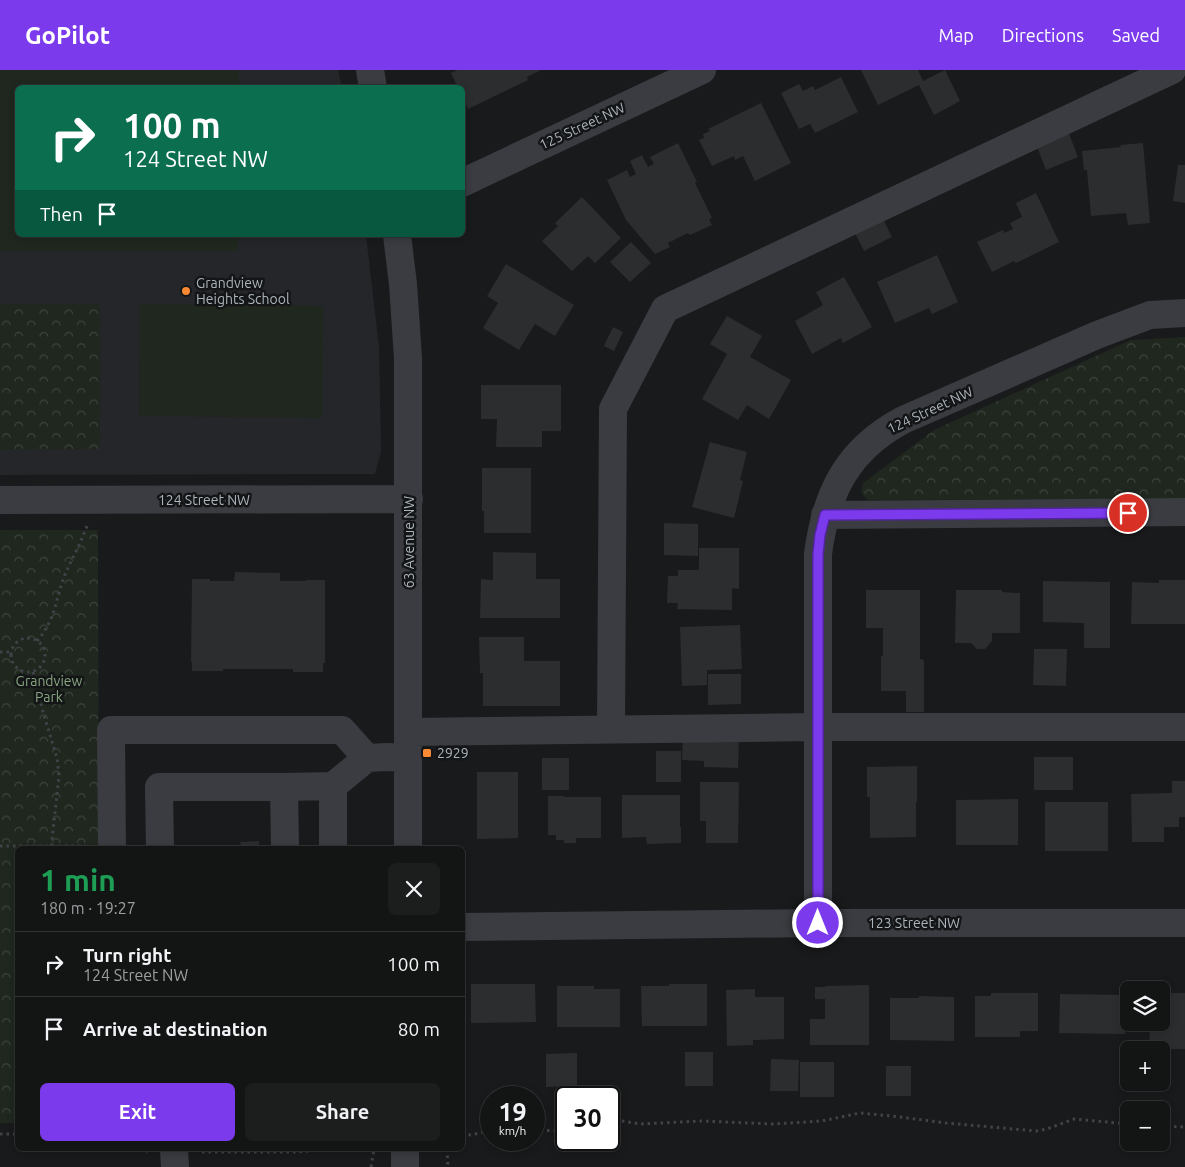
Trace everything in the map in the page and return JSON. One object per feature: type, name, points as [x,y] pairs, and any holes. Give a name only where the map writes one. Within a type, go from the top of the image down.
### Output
[{"type":"street","points":[[370,70],[372,85]]},
{"type":"street","name":"125 Street NW","points":[[465,181],[654,80],[702,70]]},
{"type":"street","points":[[611,729],[613,409],[665,310],[1172,70]]},
{"type":"street","name":"63 Avenue NW","points":[[397,237],[403,284],[408,358],[408,846]]},
{"type":"street","name":"124 Street NW","points":[[818,923],[818,554],[825,515],[843,474],[854,458],[870,442],[886,429],[903,420],[1097,335],[1150,315],[1185,313]]},
{"type":"street","name":"124 Street NW","points":[[0,500],[409,499]]},
{"type":"street","points":[[825,515],[1185,512]]},
{"type":"street","points":[[160,846],[160,787],[333,786],[367,758],[387,757],[408,745],[611,729],[1185,727]]},
{"type":"street","points":[[103,846],[112,730],[342,730],[367,758]]},
{"type":"street","points":[[333,786],[333,846]]},
{"type":"street","points":[[284,787],[285,846]]},
{"type":"street","name":"123 Street NW","points":[[465,927],[818,923],[1185,923]]},
{"type":"street","points":[[405,1151],[405,1167]]},
{"type":"path","points":[[37,641],[53,616],[65,573],[88,525],[86,500]]},
{"type":"path","points":[[31,639],[37,641],[43,647],[45,658],[41,666],[34,672],[25,672],[17,668],[12,661],[12,652],[13,647],[20,641],[31,639]]},
{"type":"path","points":[[0,652],[12,652]]},
{"type":"path","points":[[34,672],[43,712],[57,758],[58,776],[50,846]]},
{"type":"path","points":[[0,846],[15,846]]},
{"type":"path","points":[[620,1121],[641,1124],[701,1121],[773,1124],[822,1121],[860,1113],[1036,1131],[1048,1129],[1074,1119],[1120,1123]]},
{"type":"path","points":[[1170,1126],[1185,1127]]},
{"type":"path","points":[[465,1134],[480,1133]]},
{"type":"path","points":[[0,1134],[15,1134]]},
{"type":"path","points":[[126,1151],[175,1156],[307,1151]]},
{"type":"path","points":[[371,1167],[374,1151]]},
{"type":"path","points":[[447,1151],[448,1167]]},
{"type":"shaded area","name":"Grandview Heights School","points":[[0,70],[338,70],[342,85],[15,85],[15,237],[366,237],[379,347],[381,451],[375,474],[0,475]]},
{"type":"green space","points":[[0,70],[239,70],[239,85],[15,85],[15,237],[238,237],[238,251],[0,251]]},
{"type":"green space","points":[[0,304],[100,304],[100,449],[0,450]]},
{"type":"green space","points":[[140,304],[323,306],[322,418],[139,416]]},
{"type":"green space","points":[[1185,337],[1185,499],[868,500],[861,493],[863,483],[934,430],[1131,340]]},
{"type":"green space","name":"Grandview Park","points":[[0,530],[98,530],[99,846],[15,846],[15,1123],[0,1123]]},
{"type":"building","points":[[457,70],[541,70],[527,77],[528,80],[468,109],[465,102],[465,85],[457,85],[451,73]]},
{"type":"building","points":[[861,70],[918,70],[923,81],[945,70],[960,101],[934,115],[919,85],[878,105]]},
{"type":"building","points":[[841,77],[858,112],[815,133],[810,124],[799,129],[781,93],[799,84],[803,91],[813,86],[815,90]]},
{"type":"building","points":[[761,103],[791,163],[755,181],[743,156],[735,160],[734,156],[712,166],[699,140],[704,138],[703,134],[710,131],[708,129]]},
{"type":"building","points":[[1066,126],[1078,157],[1046,170],[1034,139]]},
{"type":"building","points":[[678,143],[712,218],[709,219],[712,225],[690,235],[688,233],[668,243],[670,247],[655,254],[626,220],[607,180],[627,170],[630,177],[636,174],[630,161],[642,155],[648,167],[654,164],[650,157]]},
{"type":"building","points":[[1143,143],[1150,223],[1128,225],[1126,213],[1091,216],[1087,170],[1084,170],[1082,151]]},
{"type":"building","points":[[1178,165],[1185,165],[1185,203],[1173,201]]},
{"type":"building","points":[[1036,193],[1059,242],[1016,263],[1014,261],[992,272],[977,242],[1003,230],[1004,233],[1013,229],[1010,223],[1022,217],[1016,203]]},
{"type":"building","points":[[582,197],[621,238],[595,263],[588,256],[572,271],[542,241],[558,226],[555,223]]},
{"type":"building","points":[[879,211],[892,237],[864,251],[851,225]]},
{"type":"building","points":[[631,242],[651,263],[630,282],[610,262]]},
{"type":"building","points":[[937,255],[958,302],[932,314],[929,308],[895,323],[877,282]]},
{"type":"building","points":[[506,264],[574,305],[555,336],[535,324],[519,350],[483,328],[498,303],[487,296]]},
{"type":"building","points":[[844,277],[872,327],[843,343],[841,338],[812,354],[795,321],[823,305],[816,292]]},
{"type":"building","points":[[727,316],[762,336],[750,357],[791,380],[769,419],[747,405],[738,420],[702,399],[727,354],[710,344]]},
{"type":"building","points":[[613,327],[623,332],[614,351],[604,346]]},
{"type":"building","points":[[481,385],[561,385],[561,431],[542,431],[542,447],[496,447],[497,419],[481,419]]},
{"type":"building","points":[[710,442],[747,452],[740,480],[743,481],[734,518],[692,507]]},
{"type":"building","points":[[482,468],[531,468],[531,533],[484,533]]},
{"type":"building","points":[[664,523],[698,524],[698,556],[664,555]]},
{"type":"building","points":[[699,548],[739,548],[739,589],[732,588],[732,610],[677,609],[678,603],[667,603],[668,576],[678,576],[678,570],[699,570]]},
{"type":"building","points":[[493,552],[536,553],[536,579],[560,579],[560,618],[480,618],[481,579],[493,580]]},
{"type":"building","points":[[235,572],[280,573],[280,581],[325,580],[325,663],[323,663],[323,672],[293,672],[293,669],[192,671],[192,579],[234,581]]},
{"type":"building","points":[[1159,580],[1185,580],[1185,624],[1131,624],[1132,582],[1159,583]]},
{"type":"building","points":[[1043,581],[1110,582],[1110,648],[1084,648],[1084,623],[1043,622]]},
{"type":"building","points":[[866,590],[920,590],[920,659],[924,660],[924,712],[906,712],[906,691],[881,691],[883,628],[866,628]]},
{"type":"building","points":[[956,590],[1002,590],[1002,592],[1020,593],[1020,633],[992,633],[992,641],[985,649],[977,649],[971,643],[955,643]]},
{"type":"building","points":[[740,625],[742,669],[707,670],[707,685],[682,686],[680,627]]},
{"type":"building","points":[[479,637],[524,637],[524,661],[560,661],[560,706],[483,706],[483,673],[480,673]]},
{"type":"building","points":[[1034,649],[1067,649],[1066,686],[1033,685]]},
{"type":"building","points":[[708,674],[741,674],[741,704],[708,705]]},
{"type":"building","points":[[683,735],[739,736],[738,768],[704,767],[704,761],[682,760]]},
{"type":"building","points":[[656,751],[681,751],[681,782],[656,782]]},
{"type":"building","points":[[1034,757],[1073,757],[1073,790],[1034,790]]},
{"type":"building","points":[[542,758],[569,758],[569,790],[542,790]]},
{"type":"building","points":[[917,766],[916,837],[870,838],[870,797],[867,797],[867,767]]},
{"type":"building","points":[[477,772],[518,772],[518,838],[477,839]]},
{"type":"building","points":[[1172,781],[1185,781],[1185,817],[1179,817],[1179,827],[1164,827],[1164,842],[1132,842],[1131,794],[1172,793]]},
{"type":"building","points":[[700,782],[739,782],[738,843],[706,843],[706,821],[700,821]]},
{"type":"building","points":[[622,795],[680,795],[681,843],[647,844],[646,837],[622,838]]},
{"type":"building","points":[[548,796],[601,797],[601,838],[576,838],[576,843],[564,843],[564,840],[556,840],[556,835],[548,835]]},
{"type":"building","points":[[1018,799],[1018,845],[956,845],[956,800]]},
{"type":"building","points":[[1045,802],[1108,802],[1108,851],[1045,851]]},
{"type":"building","points":[[259,841],[259,846],[174,846],[241,845],[240,842]]},
{"type":"building","points":[[471,984],[535,984],[536,1022],[471,1023]]},
{"type":"building","points":[[669,984],[707,984],[707,1026],[642,1026],[641,986],[669,986]]},
{"type":"building","points":[[869,985],[869,1045],[810,1045],[810,1019],[825,1019],[825,999],[815,999],[815,987]]},
{"type":"building","points":[[557,986],[594,986],[594,989],[620,989],[620,1027],[557,1027]]},
{"type":"building","points":[[755,989],[755,997],[784,997],[784,1039],[753,1040],[753,1045],[727,1046],[726,990]]},
{"type":"building","points":[[991,993],[1038,993],[1038,1031],[1020,1031],[1020,1037],[975,1037],[975,996],[991,996]]},
{"type":"building","points":[[1170,993],[1185,993],[1185,1049],[1170,1049],[1170,1041],[1149,1041],[1150,1031],[1170,1031]]},
{"type":"building","points":[[1060,994],[1120,995],[1120,1031],[1125,1031],[1125,1034],[1059,1033]]},
{"type":"building","points":[[919,996],[954,997],[954,1041],[890,1040],[890,998],[919,998]]},
{"type":"building","points":[[685,1052],[713,1052],[713,1086],[685,1086]]},
{"type":"building","points":[[577,1053],[577,1086],[546,1087],[546,1054]]},
{"type":"building","points":[[771,1059],[799,1060],[798,1091],[770,1091]]},
{"type":"building","points":[[800,1062],[834,1062],[834,1097],[800,1097]]},
{"type":"building","points":[[886,1066],[911,1066],[911,1096],[886,1096]]},
{"type":"place","name":"Grandview Heights School","points":[[186,291]]},
{"type":"place","name":"2929","points":[[427,753]]},
{"type":"route","points":[[818,923],[818,554],[825,515],[1128,513]]}]
